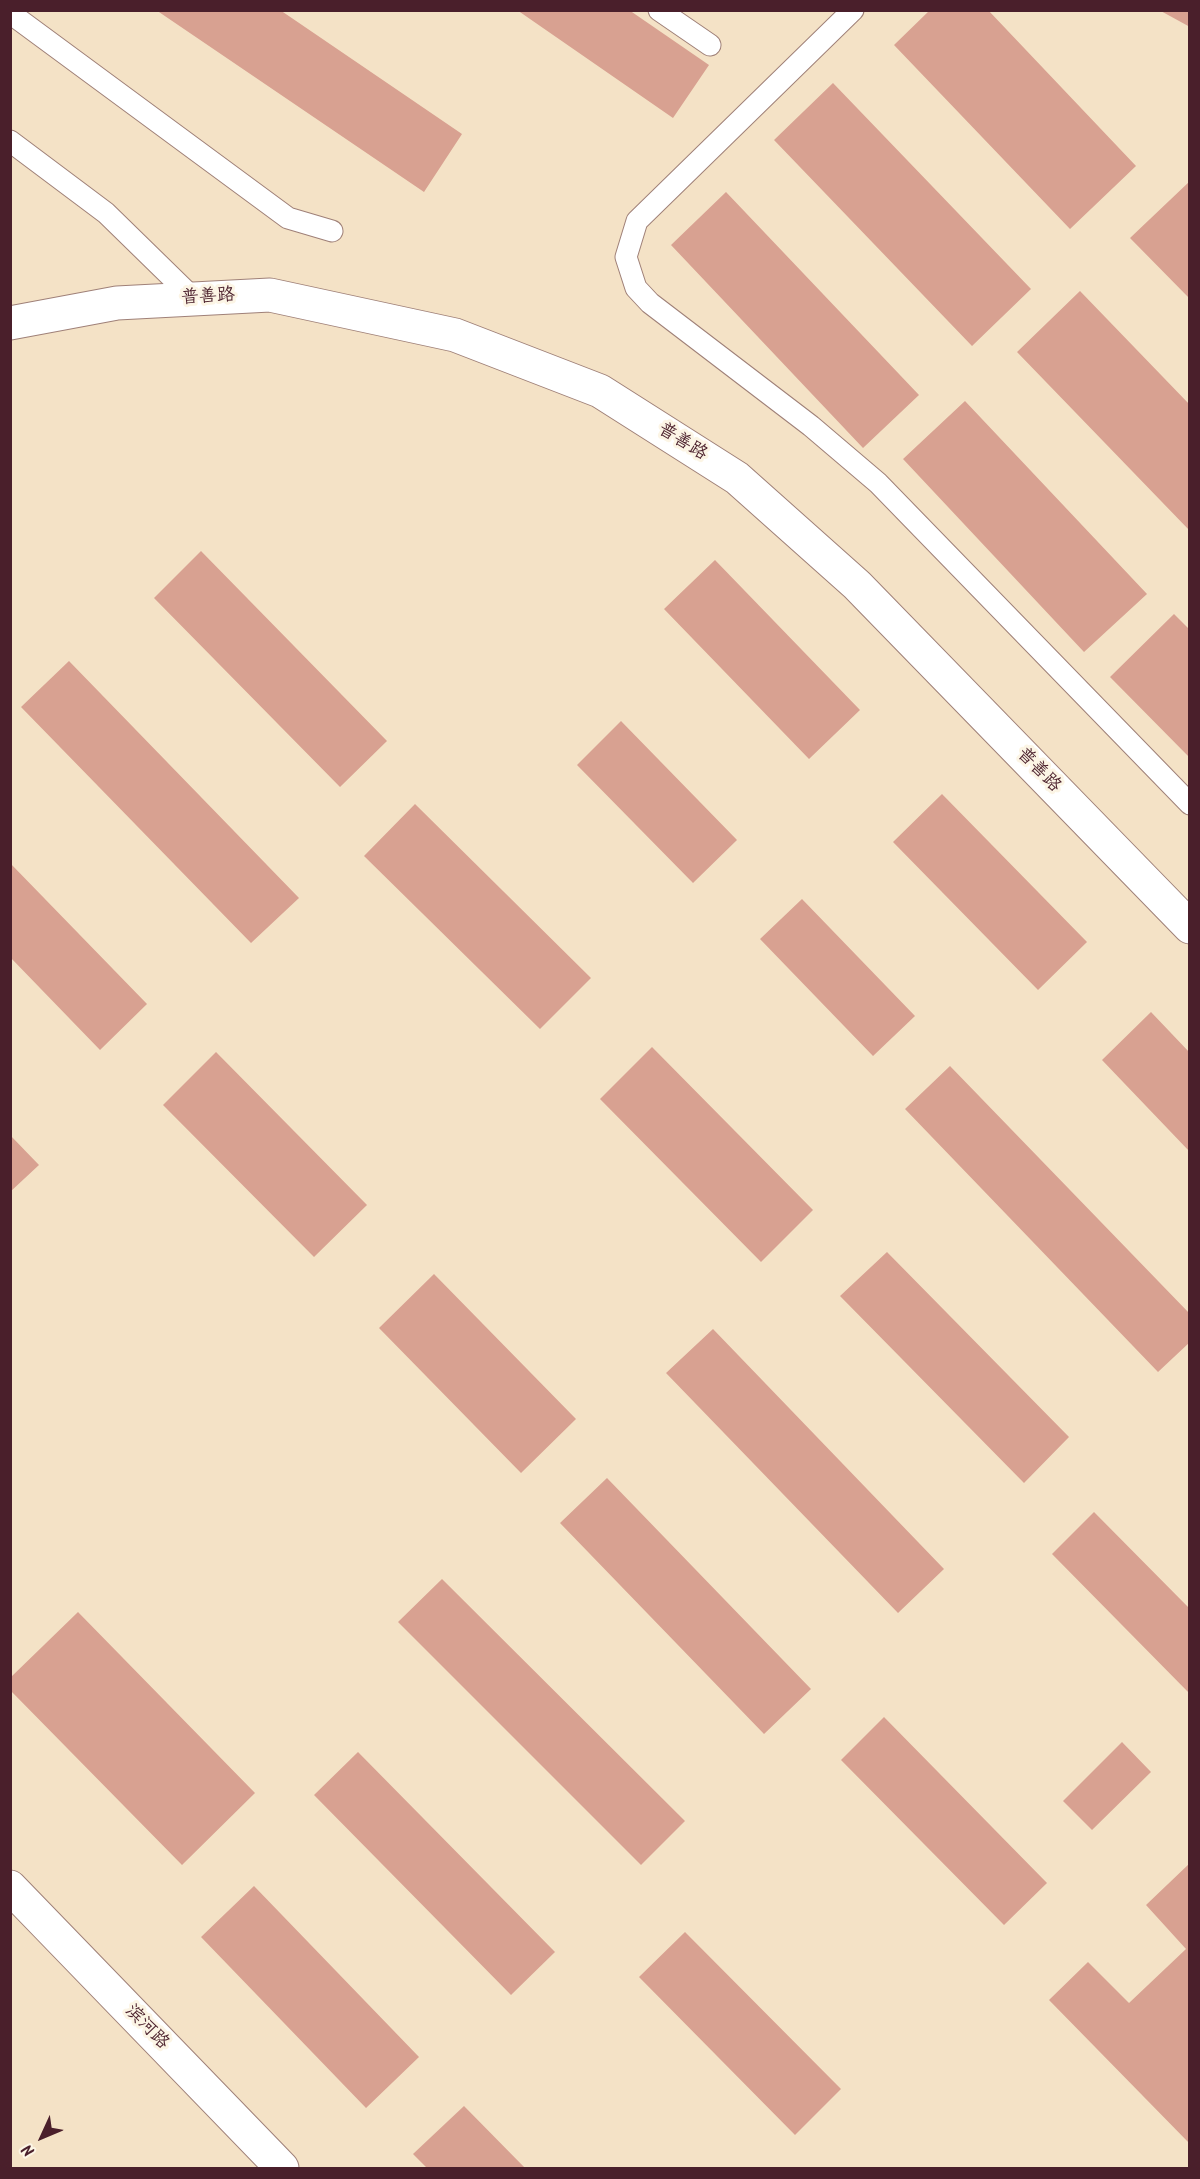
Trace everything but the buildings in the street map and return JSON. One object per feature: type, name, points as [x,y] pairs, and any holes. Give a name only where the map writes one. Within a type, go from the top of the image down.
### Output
[{"type":"street","name":"普善路","points":[[10,323],[117,303],[270,295],[455,335],[600,391],[737,477],[857,585],[1190,927]]},
{"type":"street","name":"滨河路","points":[[10,1887],[282,2169]]},
{"type":"lane","points":[[659,10],[710,45]]},
{"type":"lane","points":[[853,10],[637,221],[626,257],[636,288],[650,303],[811,426],[878,483],[1190,804]]},
{"type":"lane","points":[[10,13],[288,218],[332,231]]},
{"type":"lane","points":[[10,141],[106,213],[194,299]]}]
